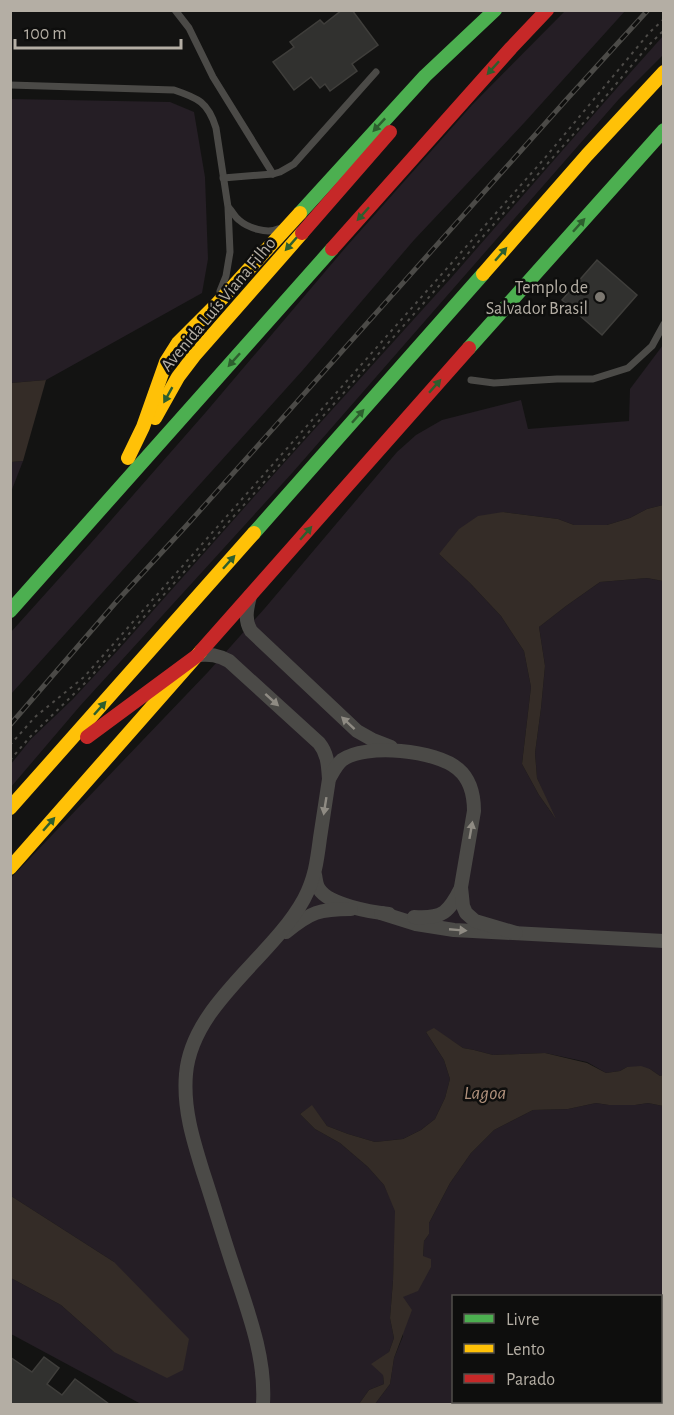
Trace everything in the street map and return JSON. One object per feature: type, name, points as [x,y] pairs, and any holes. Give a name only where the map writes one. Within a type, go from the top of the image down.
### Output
[{"type":"main road","name":"Avenida Luís Viana Filho","points":[[128,458],[143,427],[171,352],[424,76],[495,10]]},
{"type":"main road","name":"Avenida Luís Viana Filho","points":[[128,458],[146,435],[178,377],[194,356],[495,10]]},
{"type":"main road","points":[[511,48],[540,10]]},
{"type":"main road","points":[[10,611],[547,10]]},
{"type":"main road","points":[[10,808],[663,72]]},
{"type":"main road","points":[[10,868],[663,130]]},
{"type":"main road","points":[[35,583],[128,458]]},
{"type":"main road","points":[[47,767],[198,655]]},
{"type":"street","points":[[250,596],[246,621],[251,631],[357,731],[398,750],[445,760],[459,770],[470,786],[474,800],[461,887],[463,906],[475,921],[516,933]]},
{"type":"street","points":[[198,655],[218,655],[229,661],[319,743],[327,759],[329,779],[315,875],[298,910],[273,943],[223,996],[201,1027],[186,1071],[185,1092],[188,1116],[254,1333],[264,1382],[263,1404]]},
{"type":"street","points":[[329,779],[336,766],[356,753],[398,750]]},
{"type":"street","points":[[315,875],[319,889],[327,897],[361,909],[424,917],[443,914],[461,887]]},
{"type":"street","points":[[273,943],[315,913],[336,909],[361,909]]},
{"type":"street","points":[[381,913],[416,924],[454,930],[663,941]]},
{"type":"lane","points":[[175,10],[189,28],[213,77],[273,174]]},
{"type":"lane","points":[[223,178],[273,174],[294,164],[376,72]]},
{"type":"lane","points":[[10,85],[174,90],[205,104],[213,116],[219,142],[228,207],[230,252],[226,276],[216,305]]},
{"type":"lane","points":[[228,207],[239,220],[254,228],[273,231],[288,224]]},
{"type":"lane","points":[[471,380],[494,383],[593,379],[628,368],[652,346],[663,324]]},
{"type":"path","points":[[10,745],[35,717],[84,677],[544,159],[663,19]]},
{"type":"path","points":[[10,760],[86,682],[487,233],[663,30]]},
{"type":"shaded area","points":[[565,11],[625,11],[414,240],[302,371],[11,694],[11,632],[206,412],[346,247],[472,105]]},
{"type":"shaded area","points":[[663,36],[663,55],[619,99],[293,472],[80,706],[11,787],[11,764],[31,739],[73,699],[120,648],[451,278]]},
{"type":"shaded area","points":[[11,99],[170,102],[194,112],[205,177],[208,259],[202,293],[46,380],[11,383]]},
{"type":"shaded area","points":[[663,345],[663,505],[607,525],[574,525],[558,519],[503,512],[439,554],[501,616],[524,651],[531,687],[522,764],[553,815],[537,778],[535,753],[545,666],[539,627],[600,582],[647,578],[663,581],[663,1075],[660,1076],[650,1069],[627,1067],[620,1071],[606,1073],[587,1062],[545,1053],[493,1055],[463,1048],[434,1029],[426,1032],[444,1060],[450,1079],[445,1098],[435,1119],[421,1130],[403,1139],[375,1142],[327,1126],[312,1106],[300,1114],[315,1129],[340,1143],[368,1167],[384,1185],[396,1211],[390,1318],[394,1338],[383,1375],[384,1384],[369,1390],[359,1404],[141,1404],[11,1334],[11,1278],[61,1305],[114,1352],[114,1262],[11,1196],[10,879],[208,672],[397,452],[416,435],[442,420],[521,400],[528,429],[629,421],[630,389]]},
{"type":"shaded area","points":[[23,461],[11,492],[11,462]]},
{"type":"shaded area","points":[[596,1103],[635,1105],[648,1103],[663,1106],[663,1404],[375,1404],[390,1384],[394,1358],[403,1336],[403,1297],[423,1256],[424,1241],[429,1234],[429,1223],[450,1183],[471,1153],[494,1130],[533,1110],[568,1109]]},
{"type":"water","points":[[46,380],[23,461],[11,462],[11,383]]},
{"type":"water","points":[[663,505],[663,581],[647,578],[600,582],[539,627],[545,666],[535,753],[537,778],[556,819],[539,795],[522,764],[531,687],[524,651],[501,616],[439,554],[459,529],[478,516],[503,512],[558,519],[574,525],[607,525]]},
{"type":"water","name":"Lagoa","points":[[434,1028],[463,1048],[493,1055],[545,1053],[587,1063],[606,1073],[620,1071],[627,1067],[641,1066],[650,1069],[660,1076],[663,1075],[663,1106],[648,1103],[609,1105],[596,1103],[568,1109],[533,1110],[494,1130],[471,1153],[450,1183],[429,1223],[429,1234],[424,1241],[423,1256],[431,1259],[431,1267],[418,1291],[403,1297],[412,1310],[394,1358],[390,1384],[375,1404],[359,1404],[369,1390],[384,1384],[383,1375],[371,1364],[389,1352],[394,1338],[390,1318],[395,1211],[384,1185],[368,1167],[340,1143],[315,1129],[300,1114],[312,1105],[327,1126],[375,1142],[403,1139],[421,1130],[435,1119],[445,1098],[450,1079],[444,1060],[426,1032]]},
{"type":"water","points":[[11,1196],[114,1262],[189,1339],[183,1370],[167,1378],[114,1352],[61,1305],[11,1278]]},
{"type":"building","points":[[342,10],[352,10],[378,45],[352,64],[357,71],[330,91],[325,84],[320,88],[311,77],[294,90],[273,62],[294,47],[290,42],[320,20],[324,24]]},
{"type":"building","name":"Templo de Salvador Brasil","points":[[597,260],[637,295],[602,335],[562,300]]},
{"type":"building","points":[[10,1357],[32,1372],[44,1357],[59,1368],[47,1384],[62,1395],[75,1379],[109,1404],[10,1404]]},
{"type":"railway","points":[[10,725],[117,601],[648,10]]},
{"type":"traffic: fast","points":[[300,213],[425,76],[495,10]]},
{"type":"traffic: fast","points":[[469,348],[664,130]]},
{"type":"traffic: fast","points":[[10,611],[332,249]]},
{"type":"traffic: fast","points":[[254,533],[483,274]]},
{"type":"traffic: slow","points":[[483,274],[587,155],[664,72]]},
{"type":"traffic: slow","points":[[128,458],[143,427],[166,362],[178,343],[300,213]]},
{"type":"traffic: slow","points":[[155,418],[178,377],[194,356],[302,233]]},
{"type":"traffic: slow","points":[[10,808],[254,533]]},
{"type":"traffic: slow","points":[[10,868],[201,651]]},
{"type":"traffic: jam","points":[[332,249],[547,10]]},
{"type":"traffic: jam","points":[[302,233],[390,132]]},
{"type":"traffic: jam","points":[[201,651],[469,348]]},
{"type":"traffic: jam","points":[[87,737],[198,655]]},
{"type":"place","name":"Templo de Salvador Brasil","points":[[600,297]]}]
